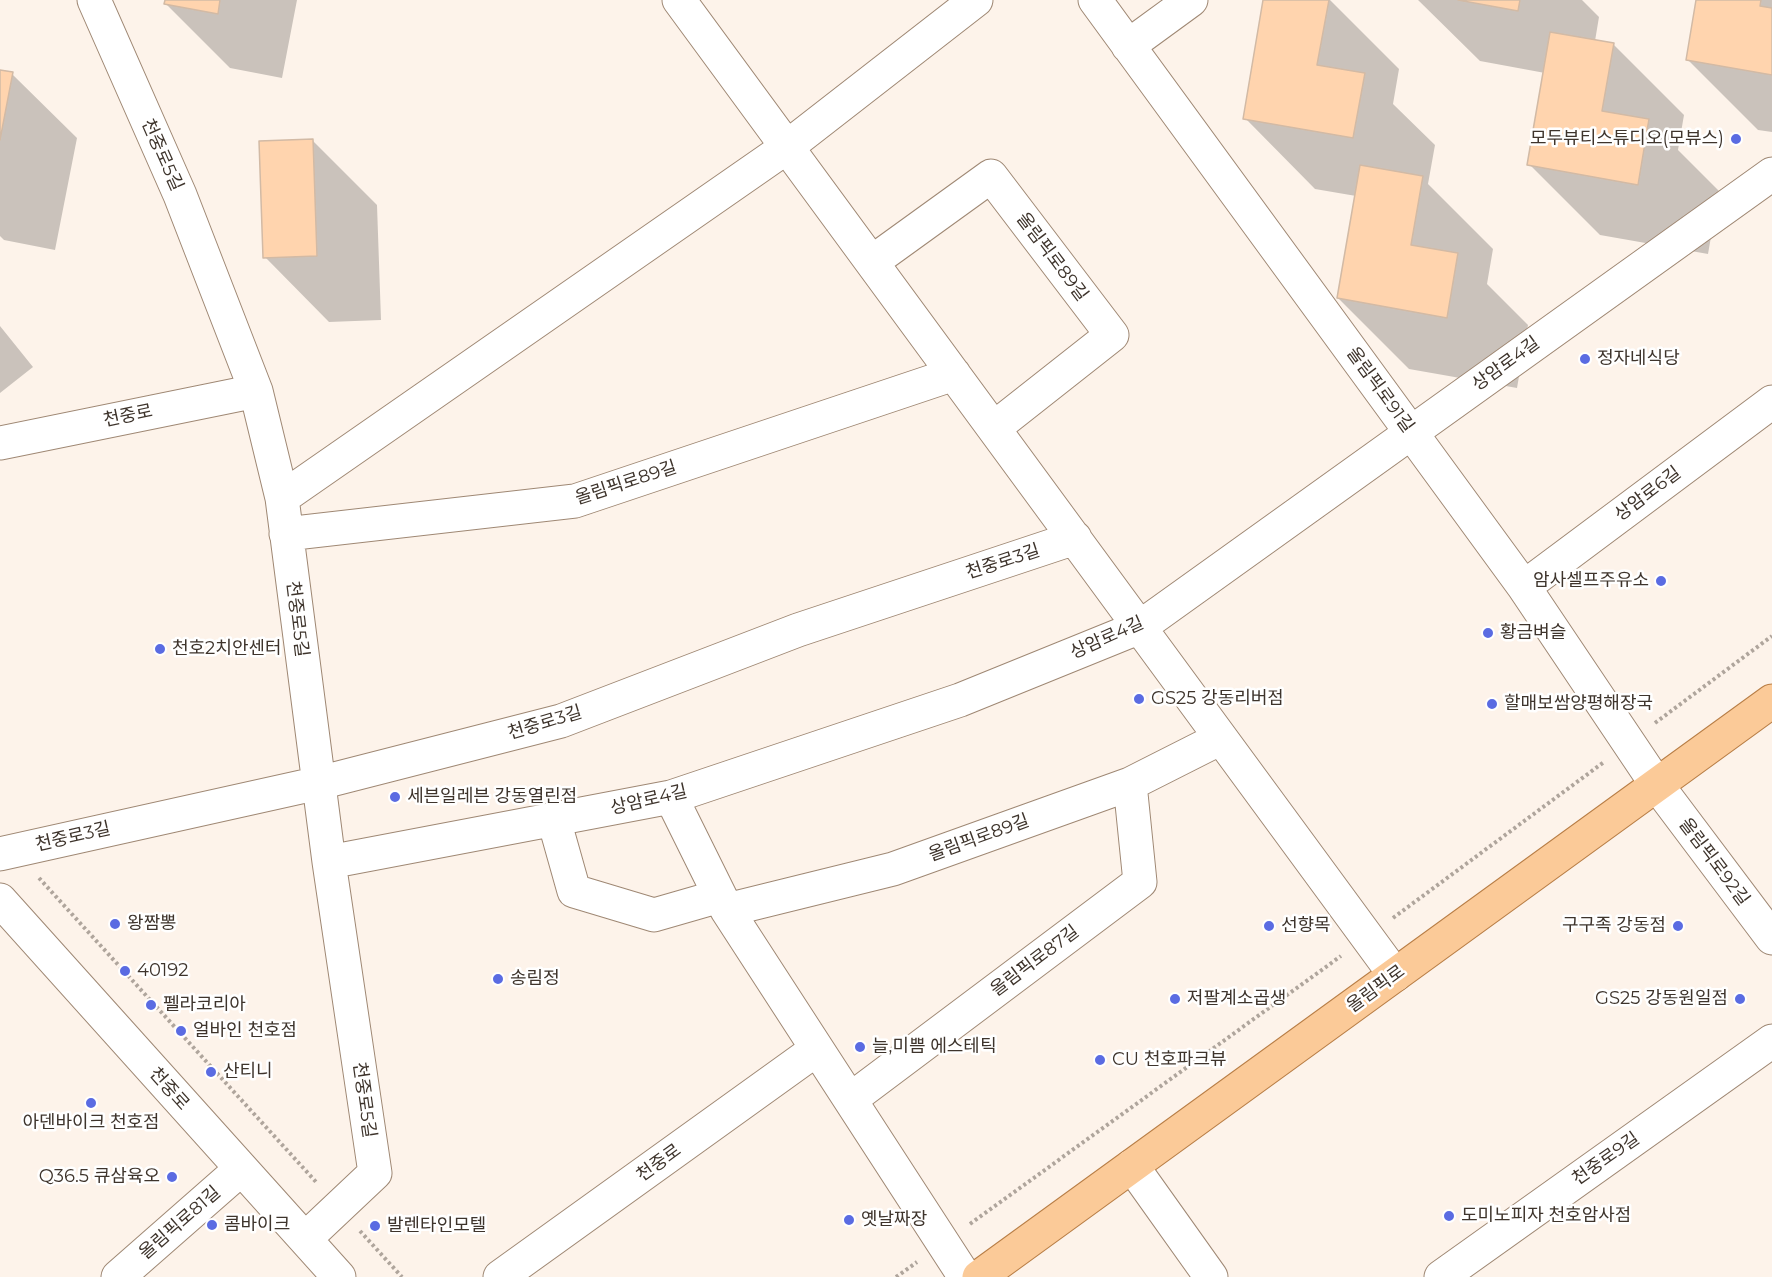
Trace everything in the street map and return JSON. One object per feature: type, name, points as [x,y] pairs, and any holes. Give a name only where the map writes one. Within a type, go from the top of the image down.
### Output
[{"type":"main road","name":"올림픽로","points":[[979,1277],[1772,701]]},
{"type":"street","name":"천중로5길","points":[[94,0],[180,195],[256,391],[282,498],[329,862],[375,1173],[306,1239]]},
{"type":"street","points":[[679,0],[1395,975]]},
{"type":"street","points":[[282,498],[787,147],[976,0]]},
{"type":"street","name":"올림픽로91길","points":[[1095,0],[1524,587],[1657,785]]},
{"type":"street","points":[[1128,46],[1191,0]]},
{"type":"street","name":"상암로4길","points":[[329,862],[671,797],[960,700],[1140,627],[1772,174]]},
{"type":"street","name":"올림픽로89길","points":[[872,262],[991,176],[1112,335],[994,428]]},
{"type":"street","name":"올림픽로89길","points":[[286,534],[575,501],[954,374]]},
{"type":"street","name":"천중로","points":[[0,443],[256,391]]},
{"type":"street","name":"상암로6길","points":[[1524,587],[1772,402]]},
{"type":"street","name":"천중로3길","points":[[7,852],[319,783],[561,721],[798,630],[1075,538]]},
{"type":"street","name":"올림픽로89길","points":[[724,903],[893,869],[1130,784],[1221,738]]},
{"type":"street","name":"올림픽로87길","points":[[851,1100],[1140,882],[1130,784]]},
{"type":"street","name":"올림픽로92길","points":[[1657,785],[1772,938]]},
{"type":"street","points":[[671,797],[724,903],[965,1277]]},
{"type":"street","points":[[554,820],[574,891],[654,915],[724,903]]},
{"type":"street","name":"천중로","points":[[0,900],[339,1277]]},
{"type":"street","name":"천중로9길","points":[[1441,1277],[1772,1041]]},
{"type":"street","name":"천중로","points":[[500,1277],[817,1049]]},
{"type":"street","points":[[1132,1166],[1211,1277]]},
{"type":"street","name":"올림픽로81길","points":[[118,1277],[241,1169]]},
{"type":"path","points":[[896,1277],[1368,937],[1772,636]]},
{"type":"path","points":[[7,852],[402,1277]]},
{"type":"building","points":[[165,0],[220,0],[218,14],[164,4]]},
{"type":"building","points":[[1263,0],[1329,0],[1317,65],[1365,73],[1353,138],[1243,119]]},
{"type":"building","points":[[1458,0],[1520,0],[1518,11]]},
{"type":"building","points":[[1696,0],[1761,0],[1760,6],[1772,8],[1772,75],[1686,60]]},
{"type":"building","points":[[1550,32],[1614,43],[1602,111],[1649,119],[1638,185],[1527,165]]},
{"type":"building","points":[[0,70],[13,72],[0,140]]},
{"type":"building","points":[[313,139],[317,256],[263,258],[259,141]]},
{"type":"building","points":[[1360,165],[1423,176],[1411,245],[1458,253],[1447,318],[1337,298]]},
{"type":"place","name":"모두뷰티스튜디오(모뷰스)","points":[[1736,139]]},
{"type":"place","name":"정자네식당","points":[[1585,359]]},
{"type":"place","name":"암사셀프주유소","points":[[1661,581]]},
{"type":"place","name":"황금벼슬","points":[[1488,633]]},
{"type":"place","name":"천호2치안센터","points":[[160,649]]},
{"type":"place","name":"GS25 강동리버점","points":[[1139,699]]},
{"type":"place","name":"할매보쌈양평해장국","points":[[1492,704]]},
{"type":"place","name":"세븐일레븐 강동열린점","points":[[395,797]]},
{"type":"place","name":"왕짬뽕","points":[[115,924]]},
{"type":"place","name":"선향목","points":[[1269,926]]},
{"type":"place","name":"구구족 강동점","points":[[1678,926]]},
{"type":"place","name":"40192","points":[[125,971]]},
{"type":"place","name":"송림정","points":[[498,979]]},
{"type":"place","name":"저팔계소곱생","points":[[1175,999]]},
{"type":"place","name":"GS25 강동원일점","points":[[1740,999]]},
{"type":"place","name":"펠라코리아","points":[[151,1005]]},
{"type":"place","name":"얼바인 천호점","points":[[181,1031]]},
{"type":"place","name":"늘,미쁨 에스테틱","points":[[860,1047]]},
{"type":"place","name":"CU 천호파크뷰","points":[[1100,1060]]},
{"type":"place","name":"산티니","points":[[211,1072]]},
{"type":"place","name":"아덴바이크 천호점","points":[[91,1103]]},
{"type":"place","name":"Q36.5 큐삼육오","points":[[172,1177]]},
{"type":"place","name":"도미노피자 천호암사점","points":[[1449,1216]]},
{"type":"place","name":"옛날짜장","points":[[849,1220]]},
{"type":"place","name":"콤바이크","points":[[212,1225]]},
{"type":"place","name":"발렌타인모텔","points":[[375,1226]]}]
